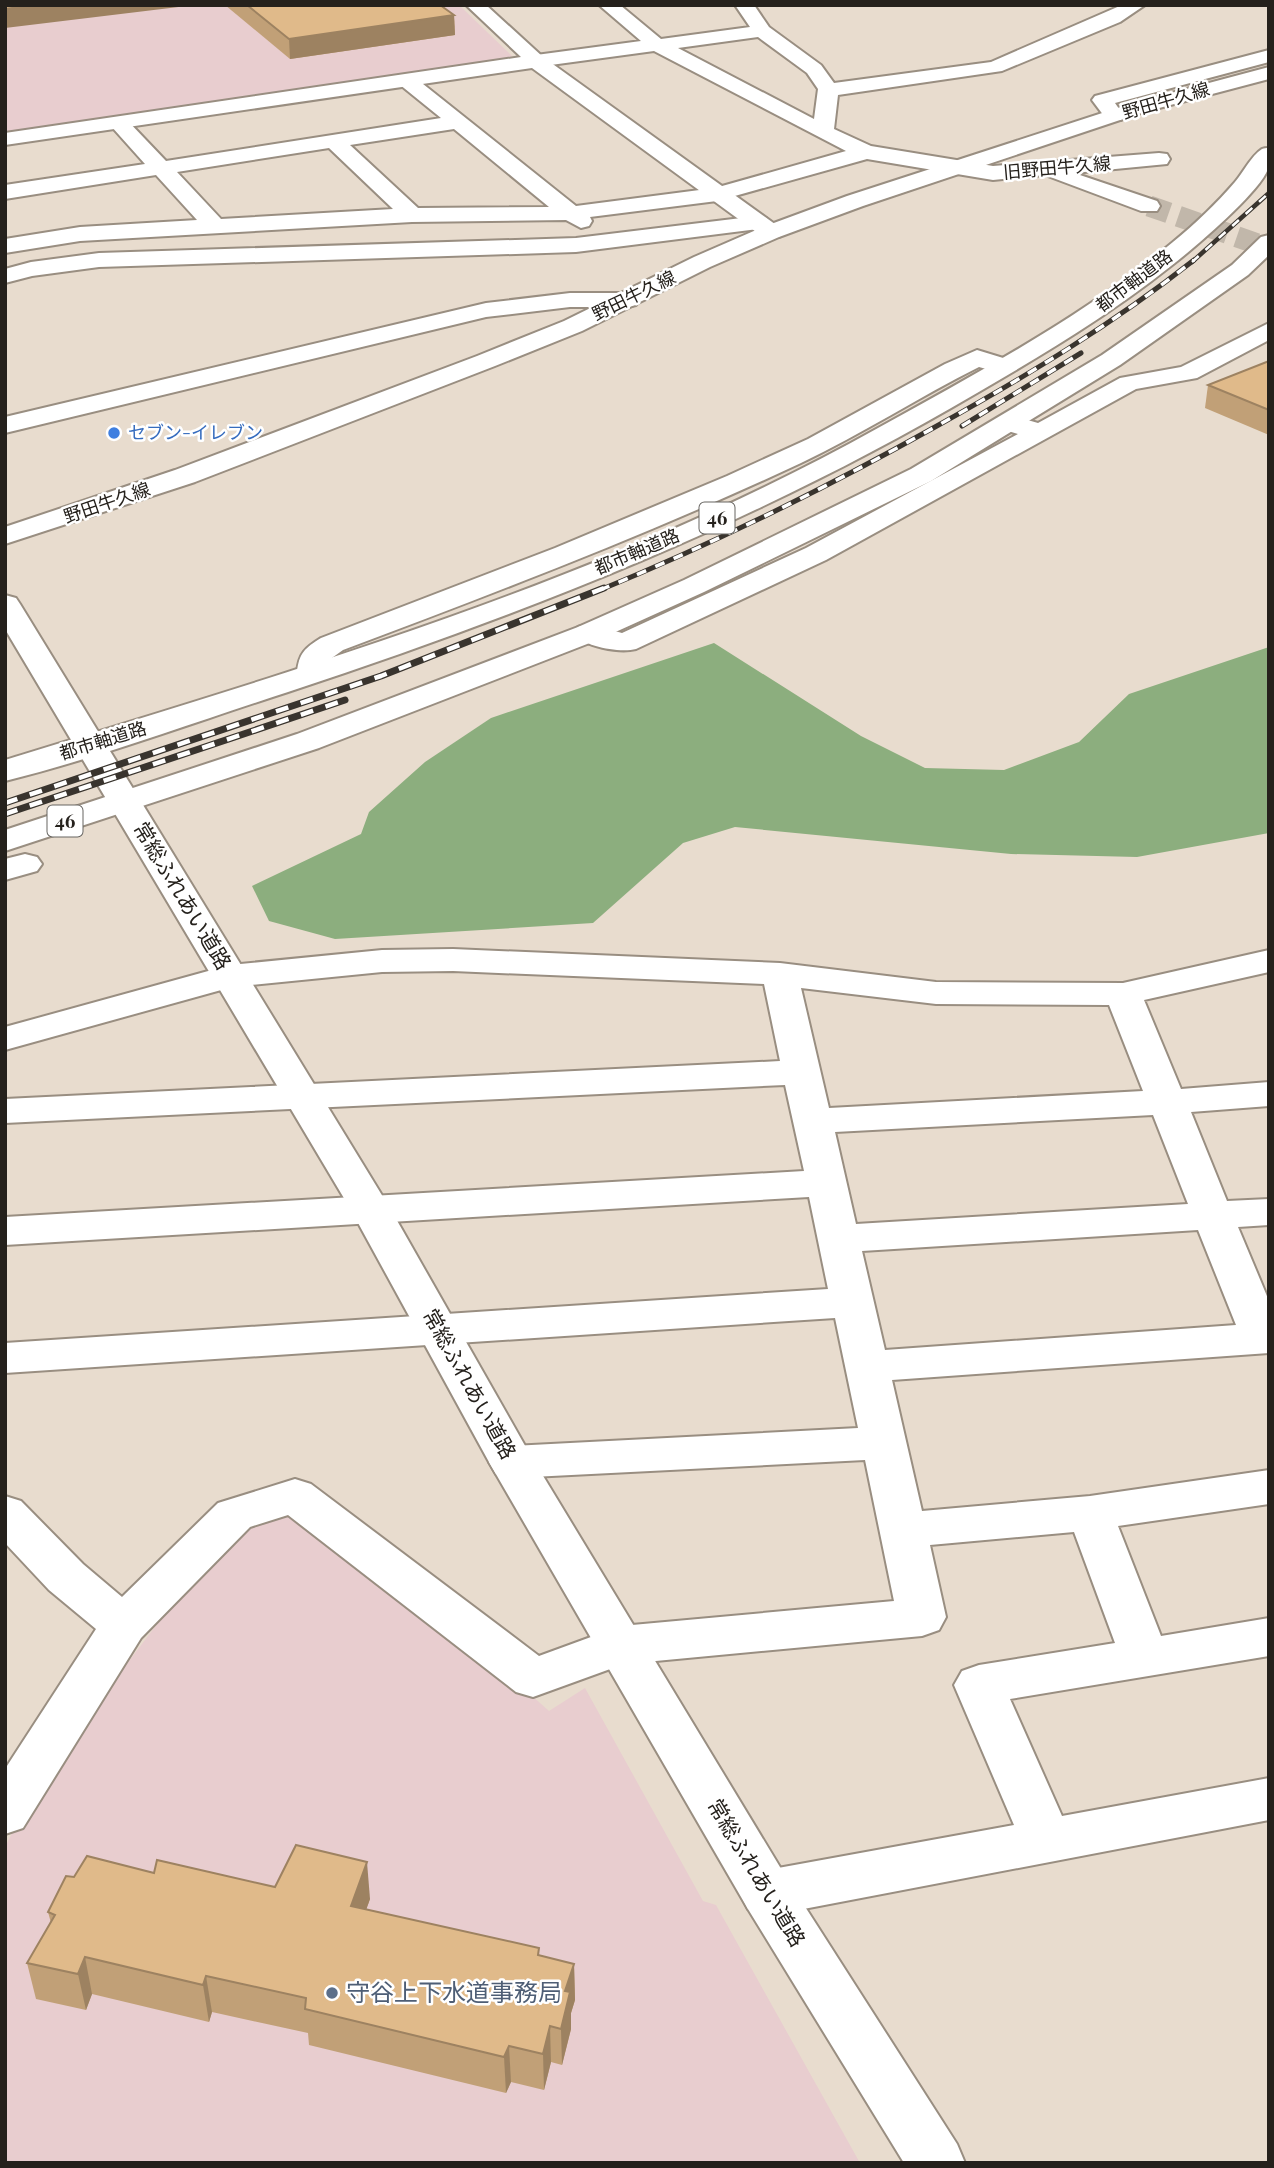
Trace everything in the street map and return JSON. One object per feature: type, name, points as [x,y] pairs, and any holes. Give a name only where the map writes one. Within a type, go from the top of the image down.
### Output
[{"type":"street","points":[[475,5],[536,61],[765,228]]},
{"type":"street","points":[[608,5],[657,45],[866,152]]},
{"type":"street","points":[[744,5],[762,31],[814,69],[828,90],[823,132]]},
{"type":"street","points":[[828,90],[995,67],[1113,18],[1136,5]]},
{"type":"street","points":[[5,139],[536,61],[762,31]]},
{"type":"street","points":[[1114,116],[1102,100],[1269,56]]},
{"type":"street","name":"野田牛久線","points":[[5,536],[185,476],[573,326],[765,228],[1114,116],[1269,73]]},
{"type":"street","points":[[406,80],[607,242]]},
{"type":"street","points":[[1195,92],[1221,87],[1269,88]]},
{"type":"street","points":[[118,122],[215,226]]},
{"type":"street","points":[[5,192],[458,122]]},
{"type":"street","points":[[334,142],[412,215]]},
{"type":"street","points":[[5,246],[80,234],[215,226],[412,215],[572,213],[717,194],[866,152]]},
{"type":"street","name":"旧野田牛久線","points":[[866,152],[954,169],[993,173],[1159,159]]},
{"type":"street","name":"都市軸道路","points":[[5,771],[312,672],[314,656],[332,644],[562,558],[680,508],[797,454],[977,358],[1004,366],[1122,294],[1215,216],[1250,180],[1269,154]]},
{"type":"street","points":[[1039,168],[1149,206]]},
{"type":"street","points":[[5,276],[31,269],[99,260],[607,242],[765,228]]},
{"type":"street","name":"46","points":[[12,858],[126,802],[308,741],[589,632],[694,586],[920,475],[1111,360],[1240,270],[1269,242]]},
{"type":"street","points":[[5,425],[486,310],[570,300],[626,300]]},
{"type":"street","points":[[589,632],[625,643],[816,554],[1129,383],[1188,373],[1269,330]]},
{"type":"street","points":[[1008,422],[1040,433]]},
{"type":"street","name":"常総ふれあい道路","points":[[5,604],[304,1096],[440,1330],[512,1462],[766,1892],[936,2163]]},
{"type":"street","points":[[5,1039],[230,976],[382,961],[453,960],[780,974],[936,993],[1123,994],[1269,961]]},
{"type":"street","points":[[5,1813],[124,1625],[234,1515],[295,1496],[533,1678],[621,1646],[922,1617],[780,974]]},
{"type":"street","points":[[867,1367],[1266,1339],[1123,994]]},
{"type":"street","points":[[5,1111],[802,1072]]},
{"type":"street","points":[[813,1121],[1269,1094]]},
{"type":"street","points":[[5,1231],[826,1183]]},
{"type":"street","points":[[839,1239],[1269,1212]]},
{"type":"street","points":[[5,1358],[853,1302]]},
{"type":"street","points":[[512,1462],[884,1443]]},
{"type":"street","points":[[903,1530],[1090,1513],[1269,1487]]},
{"type":"street","points":[[5,1513],[66,1577],[124,1625]]},
{"type":"street","points":[[1090,1513],[1145,1658]]},
{"type":"street","points":[[1047,1841],[979,1685],[1269,1637]]},
{"type":"street","points":[[766,1892],[1269,1799]]},
{"type":"shaded area","points":[[5,5],[459,5],[512,56],[507,59],[5,132]]},
{"type":"shaded area","points":[[276,1509],[379,1570],[448,1621],[549,1711],[585,1688],[703,1901],[716,1905],[860,2163],[5,2163],[5,1847],[39,1779],[161,1619],[249,1520]]},
{"type":"green space","points":[[714,643],[861,736],[925,768],[1004,770],[1079,742],[1129,694],[1269,647],[1269,833],[1137,857],[1011,854],[735,827],[683,843],[593,923],[335,939],[269,921],[252,886],[361,834],[369,812],[425,762],[491,718]]},
{"type":"building","points":[[5,5],[33,5],[5,9]]},
{"type":"building","points":[[247,5],[440,5],[454,15],[289,39]]},
{"type":"building","points":[[1269,361],[1269,410],[1208,385]]},
{"type":"building","points":[[296,1845],[367,1862],[351,1906],[539,1948],[538,1955],[574,1964],[565,1991],[570,1992],[561,2029],[550,2026],[543,2054],[509,2046],[504,2057],[305,2009],[306,1998],[206,1976],[203,1985],[85,1957],[78,1974],[27,1963],[55,1915],[48,1912],[66,1876],[74,1877],[87,1856],[154,1873],[157,1860],[275,1887]]},
{"type":"tunnel","points":[[1149,206],[1269,248]]},
{"type":"railway","points":[[1192,262],[1269,193]]},
{"type":"railway","points":[[600,590],[770,514],[935,427],[1068,349],[1194,260]]},
{"type":"railway","points":[[962,426],[1081,353]]},
{"type":"railway","points":[[5,803],[381,676],[604,588]]},
{"type":"railway","points":[[5,814],[345,700]]},
{"type":"place","name":"セブン-イレブン","points":[[114,433]]},
{"type":"place","name":"守谷上下水道事務局","points":[[332,1993]]}]
